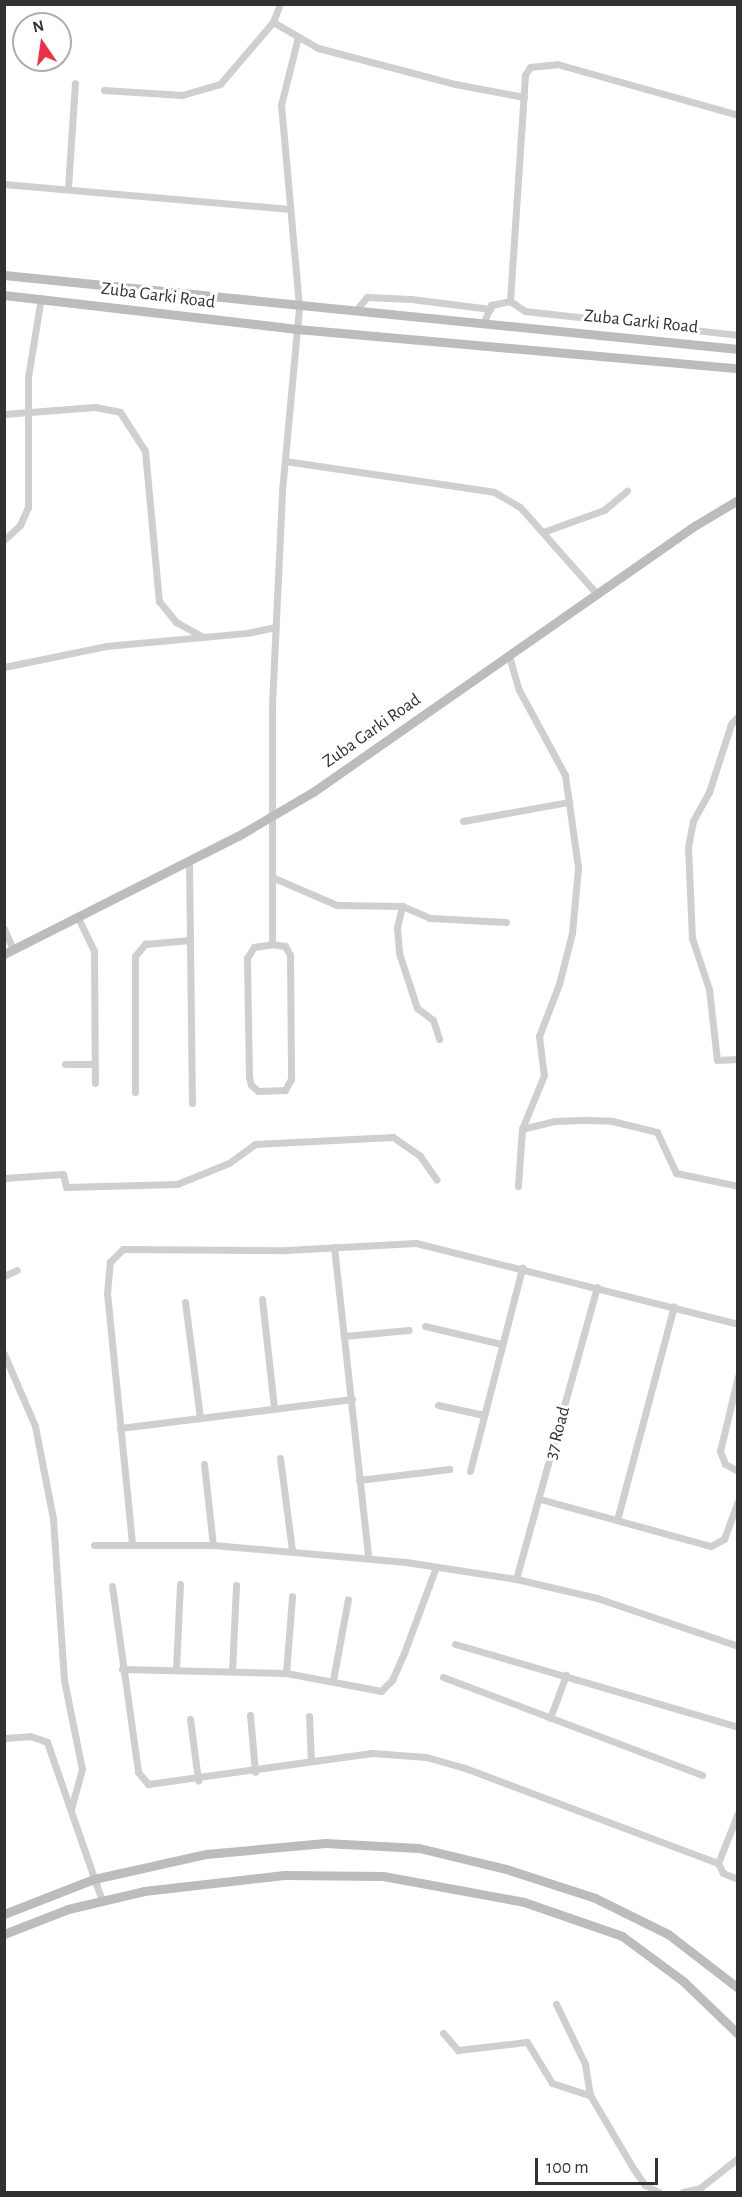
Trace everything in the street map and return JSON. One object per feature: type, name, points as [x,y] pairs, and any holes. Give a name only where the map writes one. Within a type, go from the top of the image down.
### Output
[{"type":"main road","name":"Zuba Garki Road","points":[[4,275],[738,349]]},
{"type":"main road","name":"Zuba Garki Road","points":[[4,295],[297,329],[738,368]]},
{"type":"main road","name":"Zuba Garki Road","points":[[9,951],[189,861],[274,815],[347,770],[597,594],[738,500]]},
{"type":"main road","points":[[4,1914],[94,1879],[206,1854],[325,1843],[419,1848],[506,1869],[595,1898],[668,1934],[738,1988]]},
{"type":"main road","points":[[4,1934],[68,1909],[212,1881],[284,1875],[383,1876],[469,1890],[524,1902],[622,1936],[683,1981],[738,2034]]},
{"type":"street","points":[[104,90],[182,95],[220,84],[273,22],[280,4]]},
{"type":"street","points":[[273,22],[318,48],[356,59],[524,97]]},
{"type":"street","points":[[272,944],[274,815],[272,705],[275,627],[285,461],[299,306],[281,105],[298,37]]},
{"type":"street","points":[[510,301],[525,75],[530,67],[557,64],[738,115]]},
{"type":"street","points":[[68,188],[75,83]]},
{"type":"street","points":[[4,184],[290,209]]},
{"type":"street","points":[[354,311],[367,297],[411,298],[489,309]]},
{"type":"street","points":[[4,540],[20,525],[28,507],[28,377],[41,298]]},
{"type":"street","points":[[484,322],[489,309],[500,301],[510,301],[525,311],[738,335]]},
{"type":"street","points":[[4,414],[28,410],[111,409],[120,412],[145,451],[159,601],[176,622],[203,637]]},
{"type":"street","points":[[285,461],[494,492],[520,507],[597,594]]},
{"type":"street","points":[[543,532],[604,510],[627,491]]},
{"type":"street","points":[[4,667],[106,646],[203,637],[275,627]]},
{"type":"street","points":[[509,656],[519,690],[560,761],[569,802],[578,868],[572,933],[560,984],[539,1036],[544,1075],[522,1129],[518,1186]]},
{"type":"street","points":[[738,716],[731,724],[709,792],[693,821],[688,847],[692,938],[709,989],[717,1060],[738,1059]]},
{"type":"street","points":[[463,821],[569,802]]},
{"type":"street","points":[[189,861],[192,1103]]},
{"type":"street","points":[[274,878],[337,905],[402,906],[430,918],[506,922]]},
{"type":"street","points":[[402,906],[397,928],[399,953],[417,1008],[433,1020],[439,1039]]},
{"type":"street","points":[[78,918],[94,951],[95,1083]]},
{"type":"street","points":[[4,929],[9,951]]},
{"type":"street","points":[[135,1092],[135,956],[145,944],[190,940]]},
{"type":"street","points":[[272,944],[285,946],[290,955],[291,1079],[285,1090],[258,1091],[251,1085],[249,1077],[247,958],[254,947],[272,944]]},
{"type":"street","points":[[65,1064],[94,1064]]},
{"type":"street","points":[[522,1129],[555,1121],[596,1120],[657,1132],[676,1173],[738,1186]]},
{"type":"street","points":[[4,1178],[63,1174],[66,1187],[177,1184],[229,1163],[255,1144],[393,1137],[420,1156],[436,1180]]},
{"type":"street","points":[[132,1543],[108,1294],[110,1262],[117,1253],[132,1248],[286,1250],[416,1243],[674,1306],[738,1324]]},
{"type":"street","points":[[334,1246],[368,1556]]},
{"type":"street","points":[[470,1471],[522,1268]]},
{"type":"street","points":[[4,1276],[17,1270]]},
{"type":"street","name":"37 Road","points":[[516,1579],[597,1287]]},
{"type":"street","points":[[262,1299],[274,1408]]},
{"type":"street","points":[[185,1302],[200,1417]]},
{"type":"street","points":[[617,1520],[674,1306]]},
{"type":"street","points":[[425,1326],[502,1344]]},
{"type":"street","points":[[344,1336],[409,1330]]},
{"type":"street","points":[[4,1354],[34,1426],[53,1519],[64,1680],[82,1769],[71,1809]]},
{"type":"street","points":[[738,1376],[720,1443],[725,1464],[738,1471]]},
{"type":"street","points":[[120,1428],[352,1399]]},
{"type":"street","points":[[438,1405],[484,1415]]},
{"type":"street","points":[[280,1458],[292,1550]]},
{"type":"street","points":[[204,1464],[213,1545]]},
{"type":"street","points":[[359,1480],[449,1468]]},
{"type":"street","points":[[540,1499],[717,1546],[724,1539],[738,1501]]},
{"type":"street","points":[[94,1545],[132,1543],[213,1545],[368,1556],[516,1579],[597,1598],[738,1646]]},
{"type":"street","points":[[122,1669],[286,1673],[333,1680],[372,1691],[387,1687],[436,1567]]},
{"type":"street","points":[[177,1670],[180,1584]]},
{"type":"street","points":[[232,1671],[236,1585]]},
{"type":"street","points":[[112,1586],[122,1669],[142,1779],[156,1785],[372,1753],[446,1762],[718,1863],[723,1873],[738,1879]]},
{"type":"street","points":[[286,1673],[292,1596]]},
{"type":"street","points":[[333,1680],[348,1599]]},
{"type":"street","points":[[455,1644],[738,1727]]},
{"type":"street","points":[[550,1718],[566,1675]]},
{"type":"street","points":[[442,1677],[702,1775]]},
{"type":"street","points":[[250,1715],[255,1772]]},
{"type":"street","points":[[309,1716],[311,1761]]},
{"type":"street","points":[[190,1719],[198,1780]]},
{"type":"street","points":[[4,1738],[30,1736],[47,1742],[102,1901]]},
{"type":"street","points":[[718,1863],[738,1813]]},
{"type":"street","points":[[556,2004],[585,2064],[590,2095],[633,2168],[645,2185],[659,2193]]},
{"type":"street","points":[[442,2032],[458,2050],[527,2042],[552,2083],[590,2095]]},
{"type":"street","points":[[683,2193],[700,2188],[738,2158]]}]
